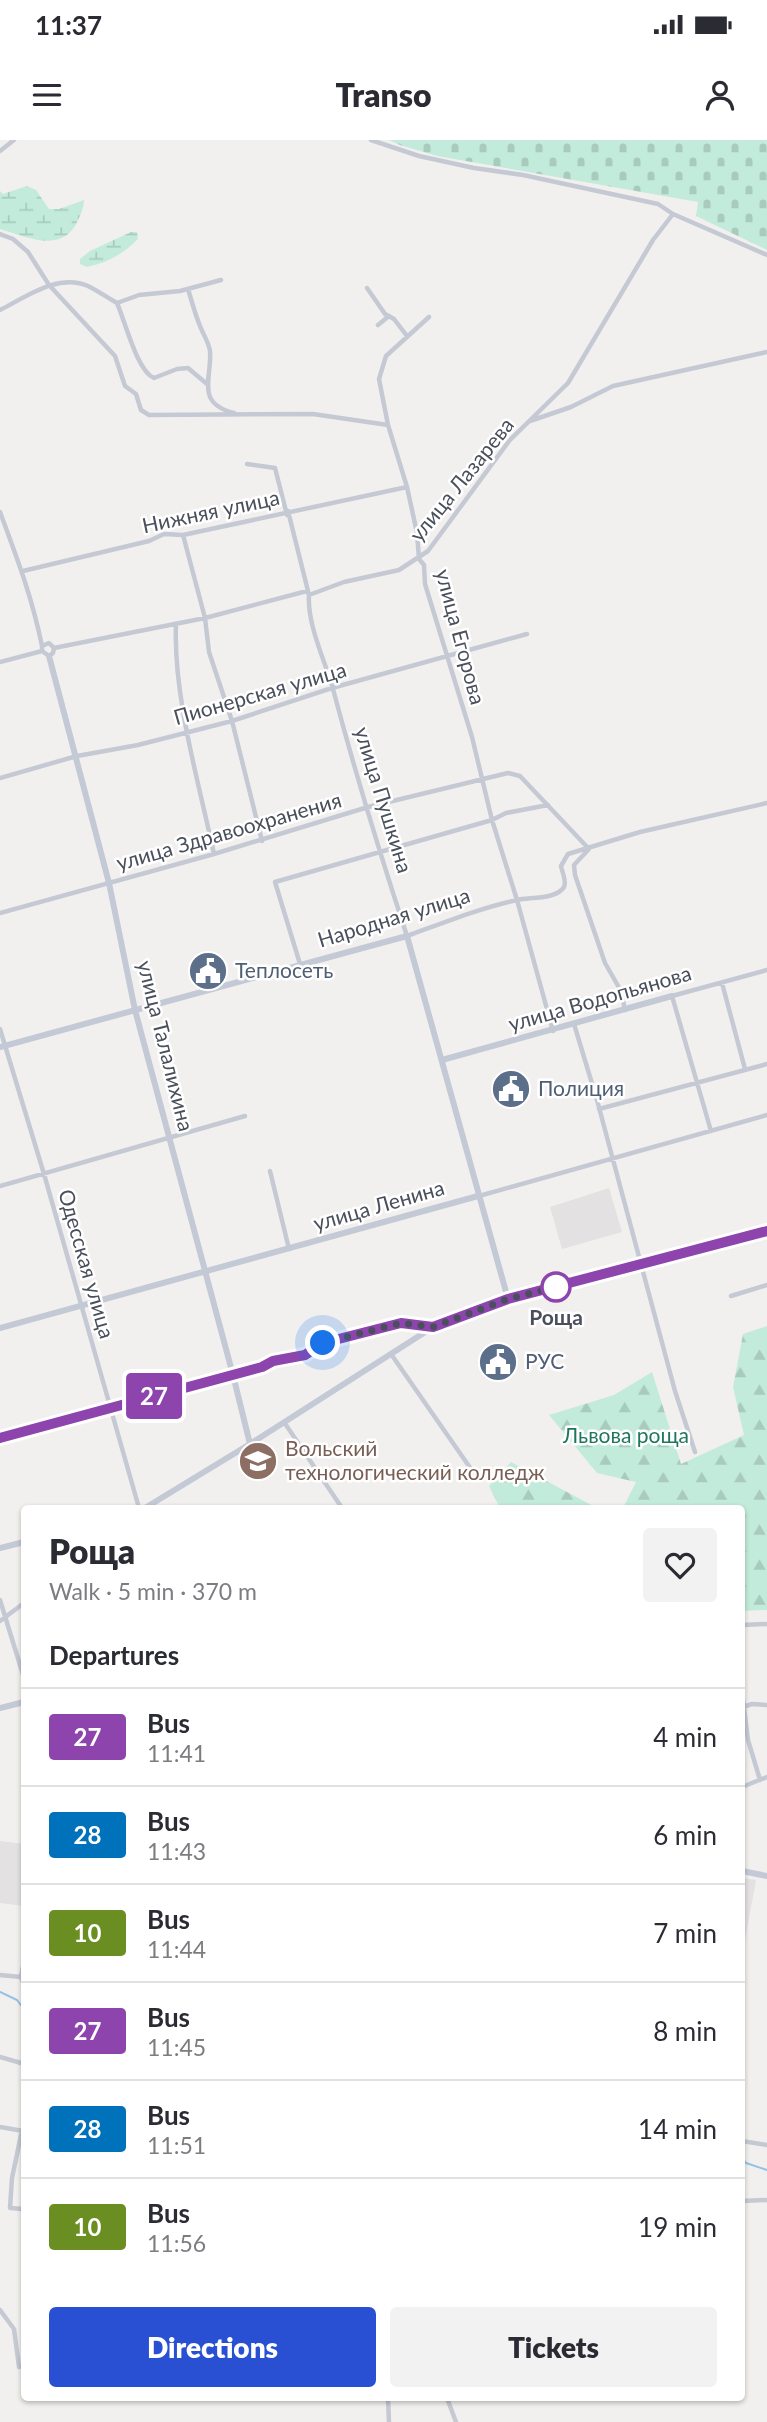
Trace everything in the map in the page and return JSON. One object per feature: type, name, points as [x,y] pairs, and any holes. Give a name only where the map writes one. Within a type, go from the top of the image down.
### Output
[{"type":"street","points":[[0,151],[14,140]]},
{"type":"street","points":[[371,140],[419,156],[657,204],[673,214],[767,256]]},
{"type":"street","name":"улица Лазарева","points":[[54,648],[205,618],[308,593],[399,570],[419,559],[439,537],[509,441],[568,383],[653,240],[673,214]]},
{"type":"street","points":[[0,234],[13,239],[28,252],[49,285],[114,356],[125,386],[136,394],[141,410],[149,415],[313,414],[388,425]]},
{"type":"street","points":[[117,303],[139,295],[188,289],[221,279]]},
{"type":"street","points":[[0,310],[49,285],[75,283],[87,286],[117,303],[134,349],[148,376],[154,378],[177,369],[188,368],[207,385]]},
{"type":"street","points":[[367,288],[385,314],[394,319],[407,336]]},
{"type":"street","points":[[188,289],[210,349],[207,385],[210,399],[224,411],[242,415]]},
{"type":"street","points":[[378,325],[389,316]]},
{"type":"street","name":"улица Егорова","points":[[429,317],[386,356],[379,379],[388,425],[407,487],[417,533],[419,559],[424,565],[425,584],[483,778],[492,820],[553,1031]]},
{"type":"street","points":[[528,422],[571,407],[613,386],[767,352]]},
{"type":"street","name":"улица Пушкина","points":[[247,464],[275,468],[342,730],[407,936],[508,1299]]},
{"type":"street","name":"Нижняя улица","points":[[23,571],[149,541],[164,534],[183,536],[407,487]]},
{"type":"street","points":[[0,512],[35,609],[42,649],[49,656],[54,648],[49,643],[42,649],[0,662]]},
{"type":"street","points":[[183,536],[205,618],[209,652],[232,721],[262,841]]},
{"type":"street","points":[[176,624],[175,648],[188,733],[214,854]]},
{"type":"street","name":"Пионерская улица","points":[[0,778],[77,756],[232,721],[332,688],[527,634]]},
{"type":"street","name":"улица Талалихина","points":[[49,656],[108,883],[135,1010],[250,1444]]},
{"type":"street","name":"улица Здравоохранения","points":[[0,913],[262,841],[368,807],[509,772],[520,776],[552,807]]},
{"type":"street","name":"Народная улица","points":[[3,1047],[407,936],[517,900],[552,895],[564,888],[561,866],[568,854],[640,832],[767,803]]},
{"type":"street","points":[[300,964],[275,882],[492,820],[506,813],[546,804],[552,807],[589,849],[574,864],[575,875],[605,963],[621,991],[625,1010]]},
{"type":"street","name":"улица Водопьянова","points":[[442,1060],[767,970]]},
{"type":"street","points":[[722,983],[745,1069]]},
{"type":"street","points":[[672,996],[711,1131]]},
{"type":"street","points":[[574,1024],[668,1366],[695,1452]]},
{"type":"street","name":"Одесская улица","points":[[0,1029],[3,1047],[44,1174],[138,1505]]},
{"type":"street","points":[[599,1109],[767,1064]]},
{"type":"street","name":"улица Ленина","points":[[0,1328],[767,1115]]},
{"type":"street","points":[[0,1186],[245,1116]]},
{"type":"street","points":[[270,1171],[289,1249]]},
{"type":"street","points":[[150,1505],[433,1327],[508,1299],[767,1231]]},
{"type":"street","points":[[730,1296],[767,1285]]},
{"type":"street","points":[[0,1438],[262,1367],[273,1361],[305,1355],[323,1343],[401,1323],[433,1327]]},
{"type":"street","points":[[391,1354],[471,1469]]},
{"type":"street","points":[[284,1422],[340,1505]]},
{"type":"street","points":[[0,1548],[21,1543]]},
{"type":"street","points":[[0,1600],[21,1668]]},
{"type":"street","points":[[0,1621],[21,1605]]},
{"type":"street","points":[[745,1625],[767,1623]]},
{"type":"street","points":[[0,1708],[21,1703]]},
{"type":"street","points":[[745,1706],[767,1705]]},
{"type":"street","points":[[745,1724],[760,1780]]},
{"type":"street","points":[[745,1786],[767,1777]]},
{"type":"street","points":[[745,1872],[767,1876]]},
{"type":"street","points":[[0,1975],[21,1977]]},
{"type":"street","points":[[0,2057],[21,2063]]},
{"type":"street","points":[[0,2127],[21,2131]]},
{"type":"street","points":[[21,2140],[12,2178],[10,2208],[21,2209]]},
{"type":"street","points":[[745,2141],[767,2145]]},
{"type":"street","points":[[745,2201],[767,2200]]},
{"type":"street","points":[[0,2310],[14,2329],[19,2367]]},
{"type":"street","points":[[388,2401],[389,2422]]},
{"type":"street","points":[[448,2401],[457,2422]]},
{"type":"shaded area","points":[[609,1188],[622,1232],[562,1249],[550,1207]]},
{"type":"shaded area","points":[[0,1841],[21,1844],[21,1906],[0,1903]]},
{"type":"shaded area","points":[[745,1878],[756,1880],[745,1940]]},
{"type":"green space","points":[[389,140],[767,140],[767,250],[696,216],[698,202],[437,156]]},
{"type":"green space","points":[[27,186],[36,190],[49,209],[59,209],[84,200],[80,217],[68,234],[50,241],[0,229],[0,191],[3,194]]},
{"type":"green space","points":[[131,232],[137,232],[138,239],[121,253],[87,267],[80,264],[80,259],[90,251]]},
{"type":"green space","name":"Львова роща","points":[[767,1326],[767,1610],[745,1611],[745,1505],[624,1505],[636,1482],[597,1473],[549,1415],[614,1395],[652,1372],[681,1464],[744,1435],[733,1387],[743,1334]]},
{"type":"green space","name":"Львова роща","points":[[511,1462],[591,1505],[498,1505],[489,1486]]},
{"type":"waterway","points":[[0,1992],[17,2000],[21,2005]]},
{"type":"waterway","points":[[745,2162],[767,2170]]},
{"type":"bus line","name":"27","points":[[0,1438],[262,1367],[273,1361],[305,1355],[323,1343],[401,1323],[433,1327],[508,1299],[767,1231]]},
{"type":"place","name":"Теплосеть","points":[[208,971]]},
{"type":"place","name":"Полиция","points":[[511,1089]]},
{"type":"place","name":"Роща","points":[[556,1287]]},
{"type":"place","name":"РУС","points":[[498,1362]]},
{"type":"place","name":"Вольский технологический колледж","points":[[258,1461]]},
{"type":"route","points":[[323,1343],[401,1323],[433,1327],[508,1299],[556,1287]]}]
